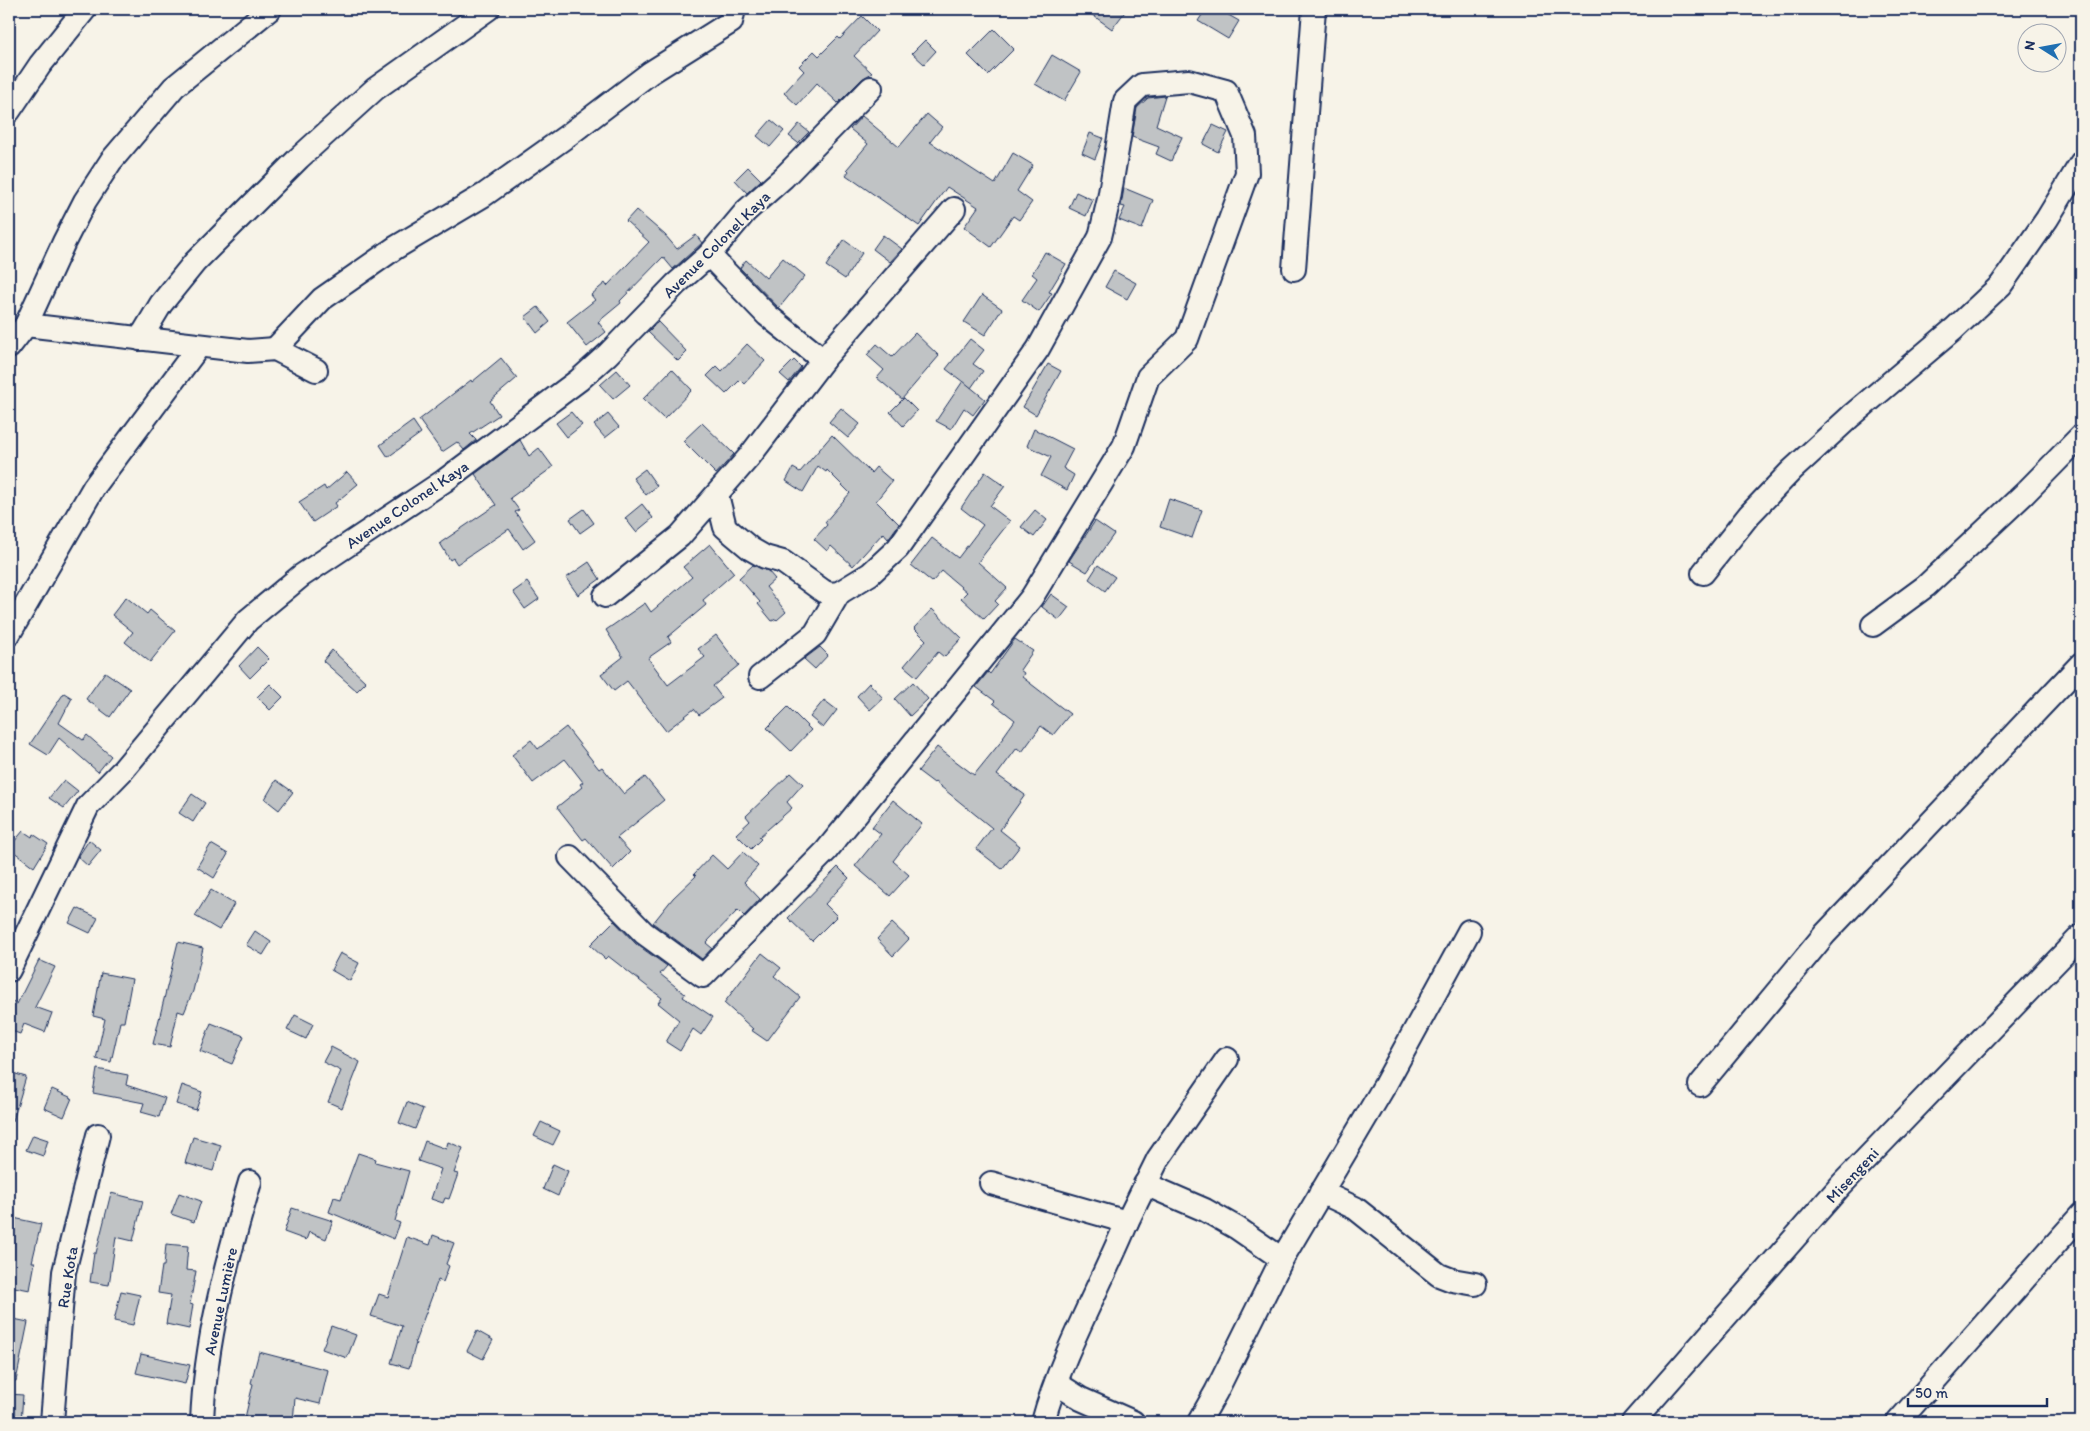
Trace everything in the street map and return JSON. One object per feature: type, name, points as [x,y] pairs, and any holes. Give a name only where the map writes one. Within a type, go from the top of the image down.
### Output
[{"type":"street","points":[[9,111],[40,65],[85,9]]},
{"type":"street","points":[[9,347],[26,325],[85,201],[110,161],[174,87],[270,9]]},
{"type":"street","points":[[140,339],[161,304],[195,262],[299,158],[375,89],[488,9]]},
{"type":"street","points":[[276,349],[322,299],[395,248],[484,195],[567,136],[650,73],[731,22],[734,9]]},
{"type":"street","points":[[1294,269],[1314,9]]},
{"type":"street","points":[[570,857],[644,933],[703,976],[826,851],[1032,596],[1124,446],[1148,377],[1187,339],[1247,173],[1245,136],[1226,91],[1189,81],[1142,85],[1125,101],[1109,199],[1100,236],[1038,350],[898,548],[870,574],[839,593],[830,594],[823,591],[783,562],[765,557],[751,549],[725,527],[717,495]]},
{"type":"street","name":"Avenue Colonel Kaya","points":[[9,970],[88,806],[123,770],[248,620],[301,576],[444,481],[579,380],[608,354],[676,284],[709,255],[746,211],[784,177],[871,88]]},
{"type":"street","points":[[1703,573],[1749,515],[1792,470],[1851,416],[1954,329],[2001,284],[2047,219],[2081,163]]},
{"type":"street","points":[[605,596],[680,536],[717,495],[824,360],[954,209]]},
{"type":"street","points":[[709,255],[767,315],[824,360]]},
{"type":"street","points":[[26,325],[248,351],[276,349],[316,370]]},
{"type":"street","points":[[9,634],[94,487],[199,346]]},
{"type":"street","points":[[1873,625],[1926,586],[2024,494],[2081,436]]},
{"type":"street","points":[[760,677],[815,634],[839,593]]},
{"type":"street","points":[[1700,1085],[1825,934],[2081,664]]},
{"type":"street","points":[[1199,1422],[1216,1392],[1282,1259],[1385,1086],[1468,931]]},
{"type":"street","name":"Misengeni","points":[[1633,1422],[1842,1184],[2081,936]]},
{"type":"street","points":[[1043,1422],[1056,1383],[1145,1184],[1170,1141],[1227,1059]]},
{"type":"street","name":"Rue Kota","points":[[52,1422],[64,1272],[98,1135]]},
{"type":"street","name":"Avenue Lumière","points":[[202,1422],[203,1385],[208,1353],[236,1231],[250,1182]]},
{"type":"street","points":[[990,1183],[1127,1222]]},
{"type":"street","points":[[1145,1184],[1213,1214],[1282,1259]]},
{"type":"street","points":[[1321,1192],[1355,1208],[1439,1275],[1452,1280],[1475,1284]]},
{"type":"street","points":[[1898,1422],[2081,1215]]},
{"type":"street","points":[[1056,1383],[1081,1399],[1133,1422]]},
{"type":"building","points":[[1084,9],[1127,9],[1112,29]]},
{"type":"building","points":[[1206,9],[1218,9],[1239,21],[1228,39],[1198,21]]},
{"type":"building","points":[[862,16],[877,31],[854,56],[872,73],[862,79],[838,103],[817,83],[797,105],[784,93],[804,71],[799,66],[814,51],[819,56],[838,37],[840,39]]},
{"type":"building","points":[[994,29],[1014,49],[988,75],[968,55]]},
{"type":"building","points":[[925,40],[936,51],[924,64],[912,53]]},
{"type":"building","points":[[1052,55],[1081,72],[1064,101],[1035,84]]},
{"type":"building","points":[[1165,96],[1156,125],[1182,137],[1171,161],[1156,154],[1159,147],[1132,137],[1137,108],[1148,98]]},
{"type":"building","points":[[927,114],[942,127],[930,142],[995,184],[1013,153],[1033,165],[1017,191],[1032,202],[1019,220],[1013,216],[991,247],[964,227],[978,207],[947,187],[919,226],[846,175],[849,171],[847,169],[868,144],[850,129],[862,116],[899,147]]},
{"type":"building","points":[[771,120],[784,131],[770,147],[757,136]]},
{"type":"building","points":[[799,124],[809,132],[798,143],[789,136]]},
{"type":"building","points":[[1213,125],[1228,132],[1218,152],[1203,144]]},
{"type":"building","points":[[1090,133],[1103,138],[1095,159],[1082,153]]},
{"type":"building","points":[[748,167],[761,180],[747,193],[735,180]]},
{"type":"building","points":[[1124,188],[1153,200],[1142,229],[1119,220],[1125,207],[1121,206]]},
{"type":"building","points":[[1076,192],[1093,200],[1086,216],[1069,208]]},
{"type":"building","points":[[636,210],[665,235],[677,249],[696,235],[702,243],[673,269],[663,257],[620,301],[621,303],[598,322],[606,332],[587,347],[567,322],[595,300],[591,295],[605,283],[607,286],[649,242],[626,221]]},
{"type":"building","points":[[883,235],[902,249],[890,262],[873,249]]},
{"type":"building","points":[[844,240],[862,253],[845,279],[826,266]]},
{"type":"building","points":[[1045,252],[1066,264],[1049,292],[1052,293],[1039,312],[1022,300],[1037,278],[1032,274]]},
{"type":"building","points":[[783,258],[805,276],[779,308],[740,268],[746,260],[766,278]]},
{"type":"building","points":[[1114,271],[1136,283],[1127,299],[1105,287]]},
{"type":"building","points":[[982,295],[1002,309],[985,335],[964,322]]},
{"type":"building","points":[[538,307],[550,322],[537,333],[525,317]]},
{"type":"building","points":[[658,322],[687,352],[678,361],[648,332]]},
{"type":"building","points":[[915,333],[939,356],[902,399],[877,378],[884,370],[867,355],[877,344],[892,357]]},
{"type":"building","points":[[970,339],[984,350],[973,364],[983,371],[971,388],[946,369]]},
{"type":"building","points":[[747,344],[765,361],[744,384],[740,380],[726,394],[707,376],[717,366],[722,371]]},
{"type":"building","points":[[501,358],[517,378],[490,401],[499,415],[470,434],[476,440],[464,450],[457,442],[442,452],[419,420],[471,380],[472,382]]},
{"type":"building","points":[[794,360],[801,367],[789,382],[780,374]]},
{"type":"building","points":[[1048,364],[1061,371],[1036,415],[1023,407]]},
{"type":"building","points":[[672,369],[692,390],[664,419],[643,399]]},
{"type":"building","points":[[617,370],[630,385],[613,399],[600,385]]},
{"type":"building","points":[[963,381],[985,399],[973,415],[964,408],[951,429],[936,421]]},
{"type":"building","points":[[904,398],[917,411],[903,426],[890,412]]},
{"type":"building","points":[[841,408],[860,424],[848,438],[829,422]]},
{"type":"building","points":[[571,412],[582,425],[567,437],[556,423]]},
{"type":"building","points":[[608,414],[619,427],[605,438],[594,425]]},
{"type":"building","points":[[413,421],[421,433],[388,457],[380,445]]},
{"type":"building","points":[[702,423],[734,454],[716,474],[683,441]]},
{"type":"building","points":[[1034,429],[1073,449],[1063,468],[1074,475],[1067,490],[1041,476],[1051,457],[1027,446]]},
{"type":"building","points":[[832,435],[871,473],[876,467],[892,481],[876,501],[899,524],[888,539],[883,533],[853,566],[831,546],[827,551],[814,539],[827,525],[825,522],[850,493],[827,470],[826,472],[818,466],[803,492],[786,481],[793,468],[800,472]]},
{"type":"building","points":[[520,440],[529,456],[539,448],[553,467],[510,498],[519,510],[515,512],[535,540],[523,549],[509,529],[457,564],[453,558],[450,560],[440,543],[496,505],[475,474]]},
{"type":"building","points":[[645,469],[657,486],[646,495],[633,478]]},
{"type":"building","points":[[347,472],[358,484],[335,503],[337,506],[313,522],[299,502],[324,486],[326,490]]},
{"type":"building","points":[[985,472],[1005,486],[990,506],[1010,521],[978,562],[1007,588],[995,601],[998,604],[984,619],[961,598],[967,592],[942,571],[932,582],[911,565],[932,538],[958,558],[983,525],[961,508]]},
{"type":"building","points":[[1169,499],[1202,510],[1192,538],[1160,527]]},
{"type":"building","points":[[642,504],[653,518],[636,532],[625,518]]},
{"type":"building","points":[[584,509],[594,523],[580,533],[570,519]]},
{"type":"building","points":[[1035,510],[1047,520],[1034,537],[1021,527]]},
{"type":"building","points":[[1095,521],[1114,534],[1087,572],[1069,561]]},
{"type":"building","points":[[710,544],[734,573],[703,600],[706,605],[668,637],[671,642],[648,658],[668,685],[705,657],[698,649],[716,635],[739,665],[713,686],[722,698],[699,715],[694,709],[666,731],[627,681],[614,691],[601,674],[623,657],[606,630],[645,603],[651,612],[692,577],[683,567]]},
{"type":"building","points":[[589,562],[600,579],[578,595],[566,578]]},
{"type":"building","points":[[753,565],[768,571],[775,579],[766,587],[786,612],[777,620],[772,621],[758,604],[760,602],[739,578]]},
{"type":"building","points":[[1098,565],[1115,577],[1105,591],[1089,579]]},
{"type":"building","points":[[527,582],[539,599],[525,609],[513,592]]},
{"type":"building","points":[[1051,594],[1069,607],[1059,620],[1042,607]]},
{"type":"building","points":[[126,597],[147,614],[150,610],[175,631],[150,662],[125,642],[133,632],[112,615]]},
{"type":"building","points":[[932,609],[962,638],[944,657],[938,652],[917,677],[904,666],[926,640],[914,628]]},
{"type":"building","points":[[1015,639],[1033,651],[1020,670],[1024,673],[1022,677],[1070,714],[1053,735],[1041,726],[1022,752],[1017,748],[997,775],[1025,795],[1000,830],[1020,846],[1002,869],[976,849],[992,828],[935,782],[918,771],[937,747],[974,775],[1004,738],[1015,720],[993,703],[995,701],[976,687],[988,672],[990,674]]},
{"type":"building","points":[[257,647],[269,659],[250,678],[239,666]]},
{"type":"building","points":[[820,647],[828,655],[815,669],[804,659]]},
{"type":"building","points":[[332,650],[366,682],[357,691],[323,661]]},
{"type":"building","points":[[105,672],[130,689],[110,717],[86,699]]},
{"type":"building","points":[[913,682],[928,699],[910,716],[895,699]]},
{"type":"building","points":[[869,683],[883,698],[870,710],[857,696]]},
{"type":"building","points":[[270,684],[283,697],[270,710],[257,697]]},
{"type":"building","points":[[64,693],[72,698],[59,723],[83,740],[87,735],[111,756],[98,772],[59,738],[48,755],[30,744]]},
{"type":"building","points":[[824,700],[837,710],[823,728],[810,717]]},
{"type":"building","points":[[788,707],[811,730],[791,751],[767,728]]},
{"type":"building","points":[[566,727],[599,769],[602,767],[624,794],[645,777],[664,800],[617,838],[630,852],[613,869],[586,838],[583,840],[557,807],[582,787],[580,784],[583,782],[565,759],[533,783],[512,755],[531,740],[538,749]]},
{"type":"building","points":[[791,773],[803,784],[787,802],[792,808],[759,837],[761,839],[751,849],[736,834],[750,821],[746,816]]},
{"type":"building","points":[[64,780],[78,791],[64,808],[49,798]]},
{"type":"building","points":[[276,780],[293,792],[279,810],[265,799]]},
{"type":"building","points":[[192,794],[205,803],[193,822],[179,813]]},
{"type":"building","points":[[893,800],[922,824],[893,861],[909,875],[890,896],[855,866],[881,834],[872,827]]},
{"type":"building","points":[[23,831],[32,837],[33,834],[48,844],[34,867],[9,848]]},
{"type":"building","points":[[89,840],[101,850],[88,866],[78,857]]},
{"type":"building","points":[[211,844],[228,854],[214,878],[197,867]]},
{"type":"building","points":[[743,852],[758,866],[744,882],[760,899],[744,916],[738,910],[706,943],[712,948],[702,959],[653,923],[673,898],[696,876],[694,874],[712,855],[727,869]]},
{"type":"building","points":[[838,867],[849,878],[825,904],[837,916],[812,941],[788,918]]},
{"type":"building","points":[[211,890],[234,904],[219,930],[195,916]]},
{"type":"building","points":[[77,908],[98,918],[90,933],[69,923]]},
{"type":"building","points":[[614,921],[636,944],[667,966],[660,974],[685,994],[683,997],[713,1017],[701,1035],[693,1029],[680,1051],[666,1042],[679,1020],[658,1003],[662,998],[608,956],[605,959],[590,945]]},
{"type":"building","points":[[892,923],[909,939],[893,956],[877,939]]},
{"type":"building","points":[[255,931],[271,942],[263,955],[246,945]]},
{"type":"building","points":[[178,942],[203,948],[193,991],[184,1013],[178,1011],[170,1047],[153,1044]]},
{"type":"building","points":[[340,953],[359,963],[350,981],[331,970]]},
{"type":"building","points":[[762,953],[781,968],[774,976],[800,997],[767,1041],[751,1030],[753,1029],[724,1003]]},
{"type":"building","points":[[39,960],[55,967],[35,1007],[52,1013],[45,1032],[24,1024],[20,1034],[9,1030],[9,1001],[17,1004]]},
{"type":"building","points":[[101,973],[132,979],[124,1022],[120,1022],[111,1062],[96,1059],[105,1019],[93,1016]]},
{"type":"building","points":[[295,1015],[313,1024],[306,1039],[287,1030]]},
{"type":"building","points":[[211,1023],[244,1036],[232,1064],[200,1051]]},
{"type":"building","points":[[331,1047],[360,1062],[342,1108],[328,1102],[341,1071],[323,1062]]},
{"type":"building","points":[[97,1069],[128,1075],[126,1085],[165,1098],[159,1117],[141,1112],[144,1103],[93,1093]]},
{"type":"building","points":[[9,1072],[26,1077],[13,1121],[9,1120]]},
{"type":"building","points":[[182,1085],[202,1092],[196,1110],[176,1104]]},
{"type":"building","points":[[52,1089],[72,1098],[64,1117],[44,1108]]},
{"type":"building","points":[[407,1102],[423,1109],[415,1129],[399,1123]]},
{"type":"building","points":[[541,1122],[560,1131],[553,1145],[534,1136]]},
{"type":"building","points":[[33,1135],[48,1140],[43,1156],[26,1150]]},
{"type":"building","points":[[193,1137],[221,1145],[213,1171],[185,1163]]},
{"type":"building","points":[[425,1141],[446,1149],[448,1142],[463,1148],[454,1173],[458,1174],[449,1199],[445,1198],[443,1203],[431,1199],[441,1169],[418,1161]]},
{"type":"building","points":[[358,1153],[376,1159],[375,1162],[409,1171],[395,1221],[400,1223],[394,1239],[329,1212],[334,1197],[341,1199]]},
{"type":"building","points":[[553,1164],[568,1171],[558,1196],[543,1189]]},
{"type":"building","points":[[111,1193],[143,1201],[133,1241],[116,1237],[109,1285],[90,1282],[94,1253],[96,1253]]},
{"type":"building","points":[[179,1193],[201,1201],[194,1222],[171,1214]]},
{"type":"building","points":[[292,1208],[333,1221],[326,1239],[309,1232],[306,1240],[284,1232]]},
{"type":"building","points":[[9,1217],[41,1224],[32,1262],[35,1262],[30,1290],[9,1286]]},
{"type":"building","points":[[433,1235],[454,1243],[446,1264],[449,1266],[443,1282],[438,1280],[415,1342],[409,1368],[391,1363],[402,1326],[371,1316],[379,1294],[388,1297],[407,1237],[430,1245]]},
{"type":"building","points":[[166,1244],[188,1246],[186,1270],[196,1271],[190,1304],[193,1305],[189,1329],[166,1324],[171,1295],[158,1293],[162,1266],[164,1266]]},
{"type":"building","points":[[121,1291],[140,1295],[133,1325],[114,1321]]},
{"type":"building","points":[[9,1318],[28,1322],[16,1381],[9,1380]]},
{"type":"building","points":[[331,1326],[356,1335],[347,1358],[322,1349]]},
{"type":"building","points":[[477,1331],[493,1340],[483,1359],[467,1351]]},
{"type":"building","points":[[259,1352],[328,1370],[320,1404],[295,1398],[293,1422],[244,1422]]},
{"type":"building","points":[[141,1354],[190,1365],[185,1384],[136,1373]]},
{"type":"building","points":[[9,1394],[23,1395],[21,1422],[9,1422]]}]
